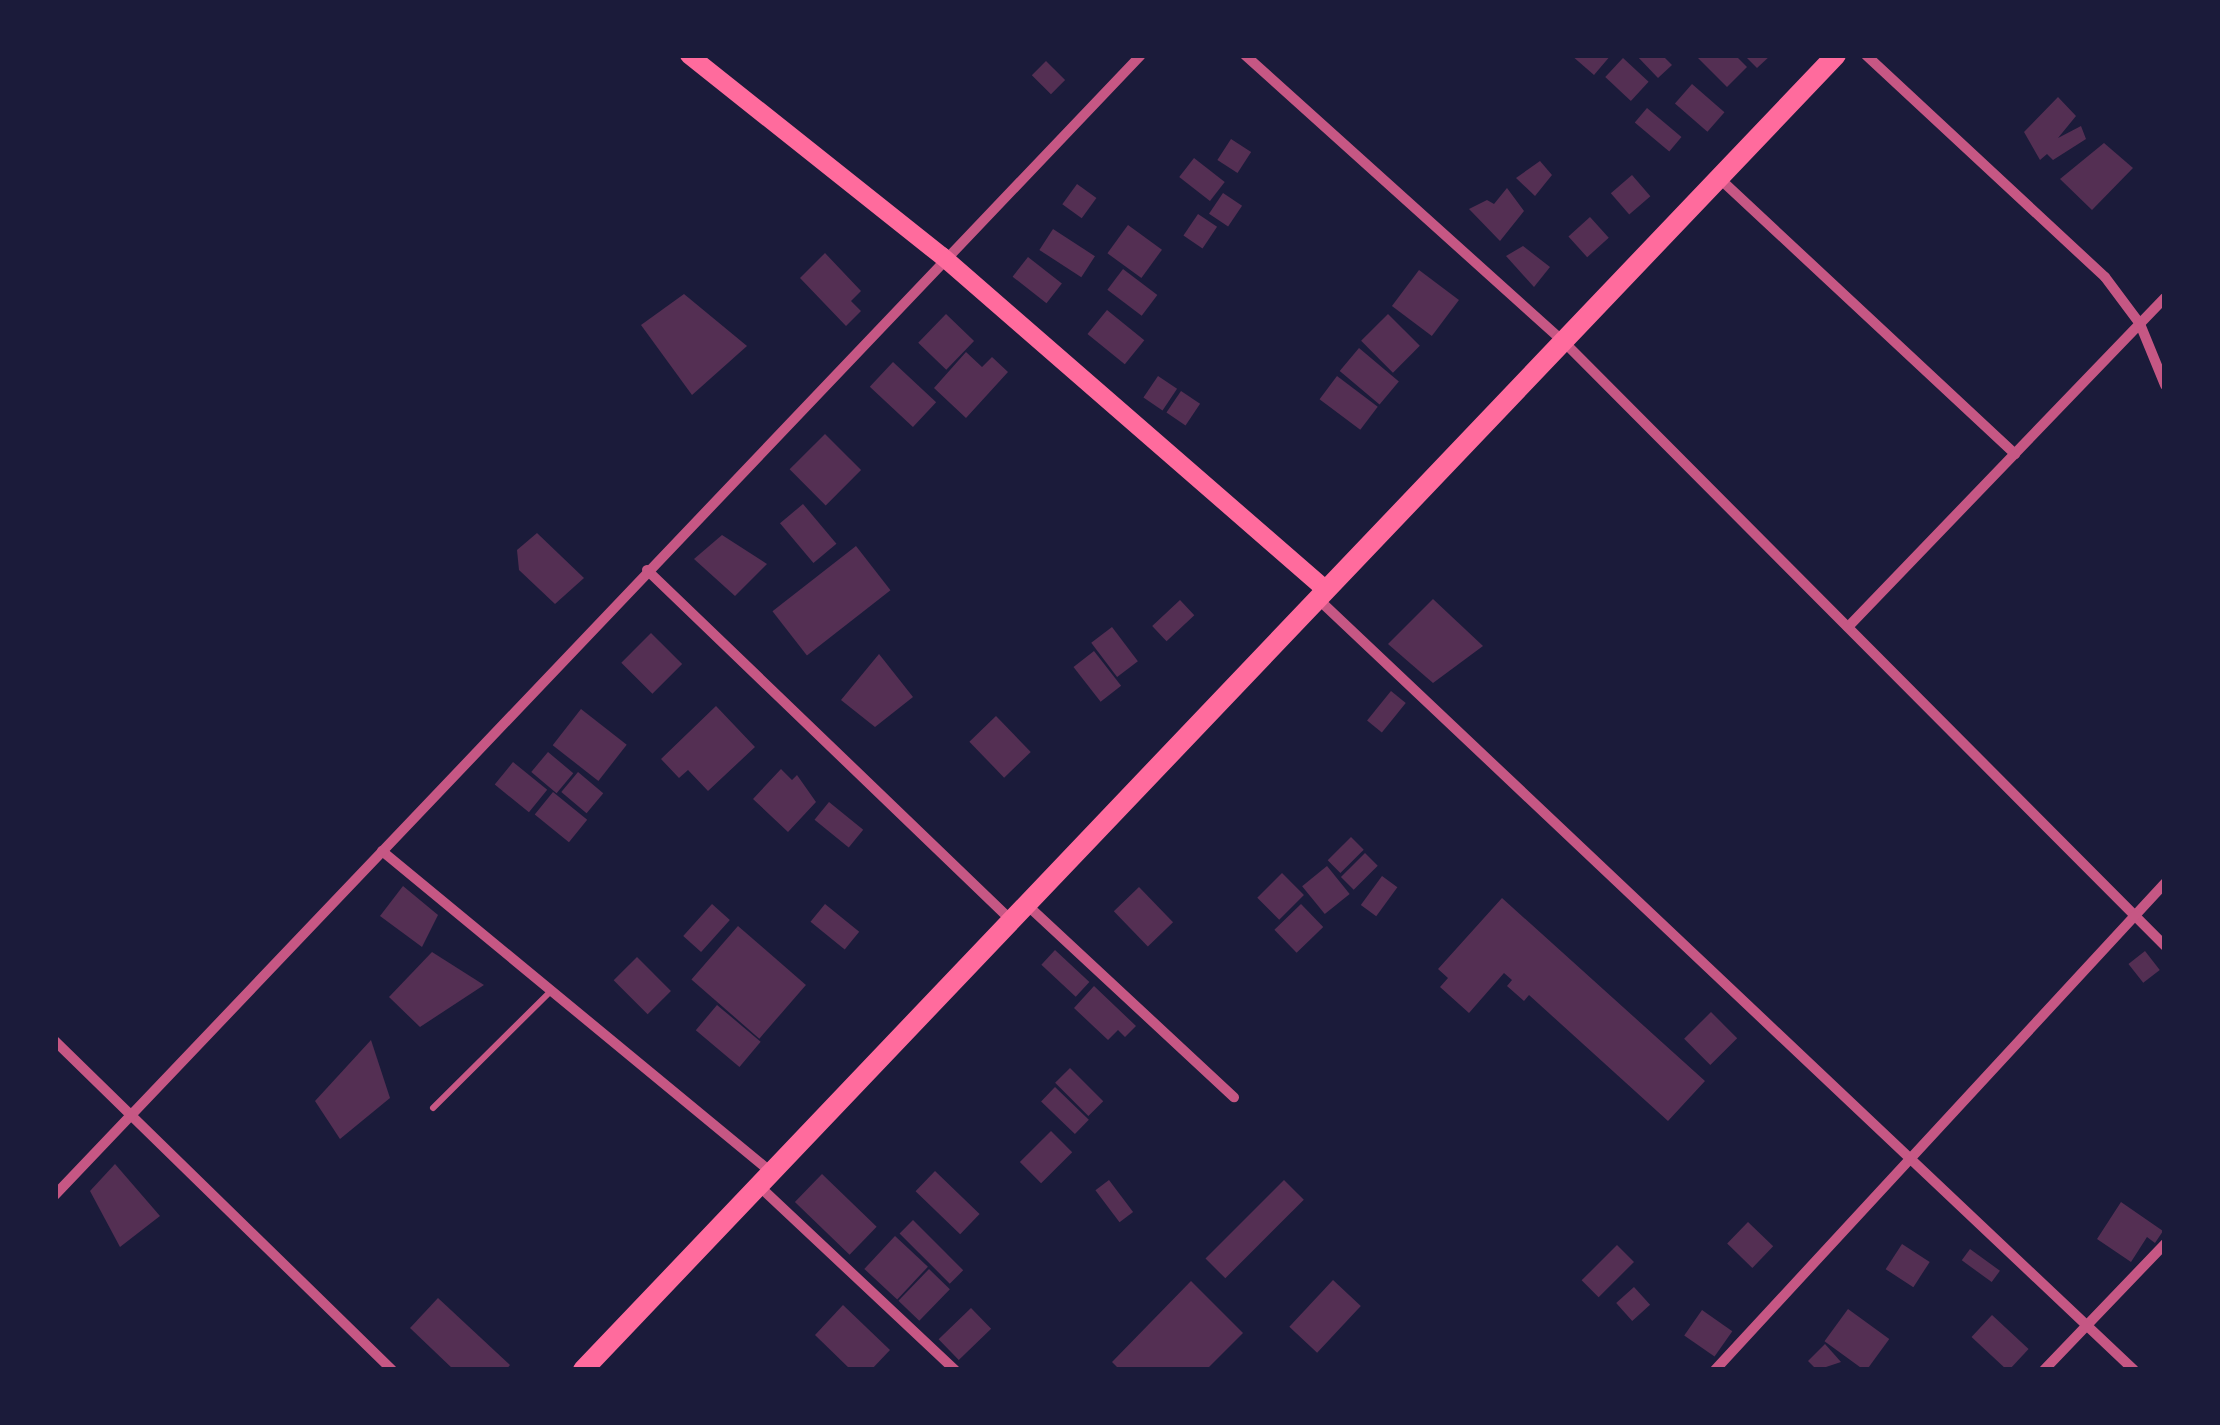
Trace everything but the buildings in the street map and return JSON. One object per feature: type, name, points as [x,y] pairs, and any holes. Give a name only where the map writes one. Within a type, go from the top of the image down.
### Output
[{"type":"highway","points":[[583,1370],[1836,55]]},
{"type":"main road","points":[[689,55],[942,256],[1321,594]]},
{"type":"street","points":[[55,1196],[942,256],[1141,55]]},
{"type":"street","points":[[1244,55],[1562,340],[2165,946]]},
{"type":"street","points":[[1866,55],[2082,254],[2140,324],[2165,384]]},
{"type":"street","points":[[1718,177],[2015,454]]},
{"type":"street","points":[[1848,628],[2165,298]]},
{"type":"street","points":[[647,570],[1011,920]]},
{"type":"street","points":[[1321,594],[2134,1370]]},
{"type":"street","points":[[382,852],[551,991],[765,1179],[955,1370]]},
{"type":"street","points":[[1715,1370],[2165,883]]},
{"type":"street","points":[[1026,904],[1234,1097]]},
{"type":"street","points":[[55,1041],[392,1370]]},
{"type":"street","points":[[2044,1370],[2165,1244]]},
{"type":"lane","points":[[432,1108],[551,991]]}]
